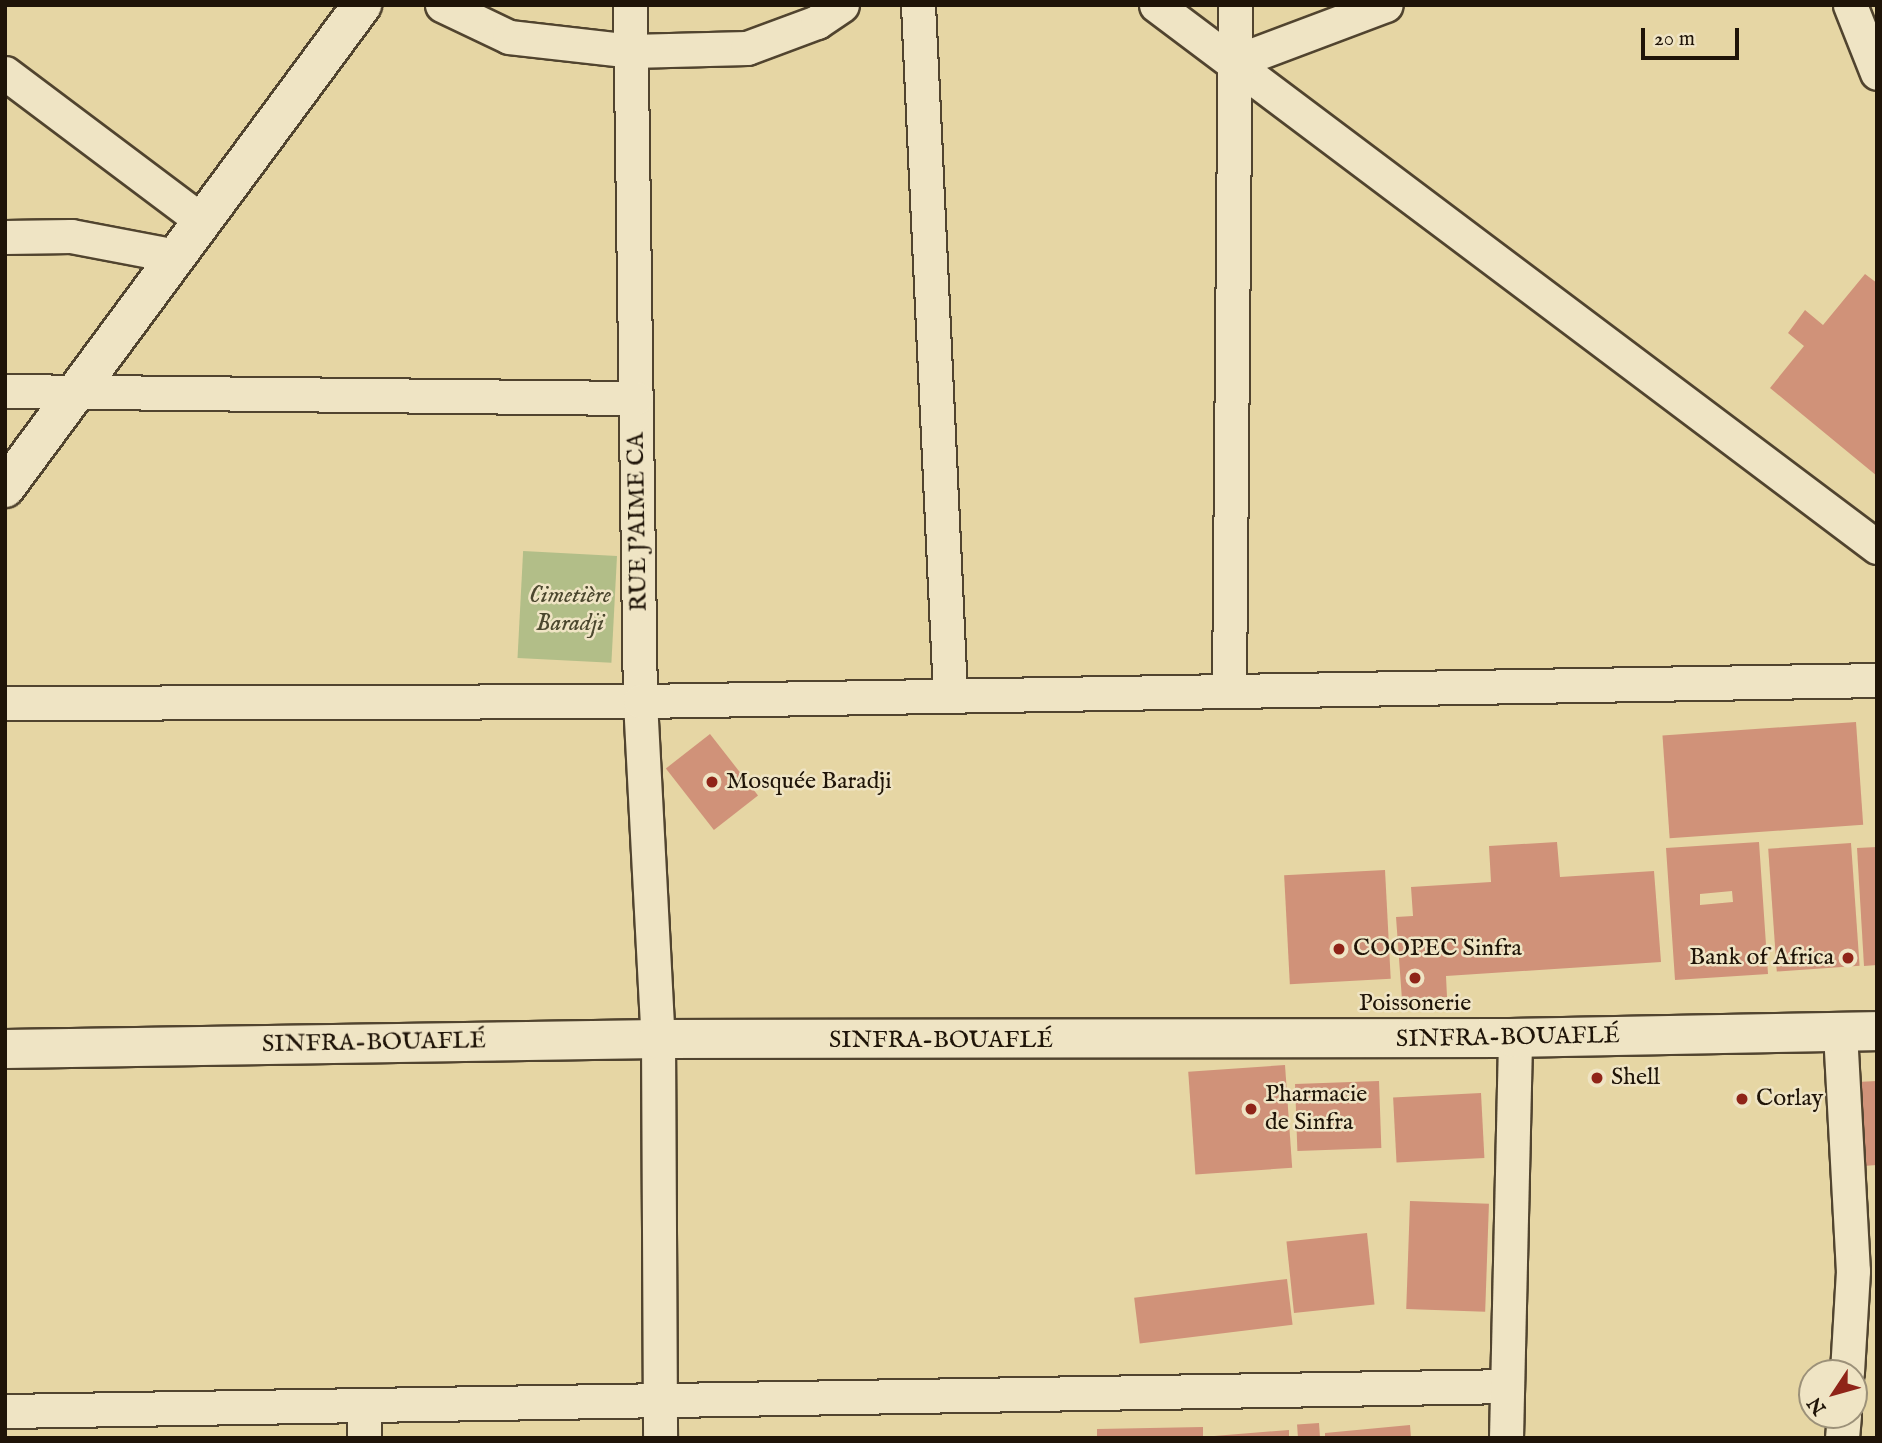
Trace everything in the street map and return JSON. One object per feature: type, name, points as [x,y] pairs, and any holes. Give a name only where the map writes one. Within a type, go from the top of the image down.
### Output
[{"type":"main road","points":[[5,488],[362,5]]},
{"type":"main road","name":"SINFRA-BOUAFLÉ","points":[[5,1049],[658,1039],[1515,1038],[1858,1032]]},
{"type":"street","points":[[442,5],[509,37],[631,51],[747,48],[817,22],[842,5]]},
{"type":"street","name":"RUE J'AIME CA","points":[[630,5],[640,701],[658,1039],[660,1438]]},
{"type":"street","points":[[918,5],[950,695]]},
{"type":"street","points":[[1156,5],[1877,547]]},
{"type":"street","points":[[1229,691],[1235,5]]},
{"type":"street","points":[[1234,62],[1386,5]]},
{"type":"street","points":[[1850,5],[1877,73]]},
{"type":"street","points":[[5,73],[202,221]]},
{"type":"street","points":[[5,237],[71,236],[176,256]]},
{"type":"street","points":[[5,391],[636,398]]},
{"type":"street","points":[[5,703],[640,701],[1877,680]]},
{"type":"street","points":[[1848,1359],[1853,1271],[1858,1032]]},
{"type":"street","points":[[1506,1438],[1515,1038]]},
{"type":"street","points":[[5,1411],[1507,1386]]},
{"type":"street","points":[[364,1405],[364,1438]]},
{"type":"green space","name":"Cimetière Baradji","points":[[523,551],[617,556],[611,663],[518,658]]},
{"type":"building","points":[[1865,274],[1877,283],[1877,476],[1770,388],[1804,346],[1788,333],[1805,310],[1823,325]]},
{"type":"building","points":[[1856,722],[1863,825],[1670,838],[1662,736]]},
{"type":"building","name":"Mosquée Baradji","points":[[710,734],[758,795],[714,830],[666,768]]},
{"type":"building","points":[[1557,842],[1560,877],[1654,871],[1661,962],[1446,976],[1447,997],[1402,1000],[1396,917],[1413,916],[1411,887],[1491,882],[1489,846]]},
{"type":"building","points":[[1759,842],[1768,974],[1675,980],[1666,848]],"holes":[[[1732,891],[1733,902],[1700,905],[1700,894]]]},
{"type":"building","points":[[1851,843],[1860,966],[1777,971],[1768,849]]},
{"type":"building","points":[[1877,847],[1877,965],[1864,966],[1857,848]]},
{"type":"building","points":[[1385,870],[1391,979],[1290,984],[1284,875]]},
{"type":"building","points":[[1285,1065],[1292,1168],[1195,1175],[1188,1072]]},
{"type":"building","points":[[1379,1081],[1381,1148],[1297,1151],[1295,1084]]},
{"type":"building","points":[[1877,1081],[1877,1165],[1863,1166],[1857,1082]]},
{"type":"building","points":[[1481,1093],[1484,1158],[1397,1163],[1393,1098]]},
{"type":"building","points":[[1410,1201],[1489,1204],[1485,1312],[1406,1309]]},
{"type":"building","points":[[1367,1233],[1375,1305],[1294,1313],[1286,1241]]},
{"type":"building","points":[[1287,1279],[1293,1325],[1140,1343],[1134,1298]]},
{"type":"building","points":[[1319,1423],[1320,1438],[1298,1438],[1297,1425]]},
{"type":"building","points":[[1410,1425],[1411,1438],[1325,1438],[1325,1433]]},
{"type":"building","points":[[1203,1427],[1203,1438],[1097,1438],[1097,1429]]},
{"type":"building","points":[[1289,1430],[1289,1438],[1214,1438],[1214,1436]]},
{"type":"place","name":"Mosquée Baradji","points":[[712,782]]},
{"type":"place","name":"COOPEC Sinfra","points":[[1339,949]]},
{"type":"place","name":"Bank of Africa","points":[[1848,958]]},
{"type":"place","name":"Poissonerie","points":[[1415,978]]},
{"type":"place","name":"Shell","points":[[1597,1078]]},
{"type":"place","name":"Corlay","points":[[1742,1099]]},
{"type":"place","name":"Pharmacie de Sinfra","points":[[1251,1109]]}]
